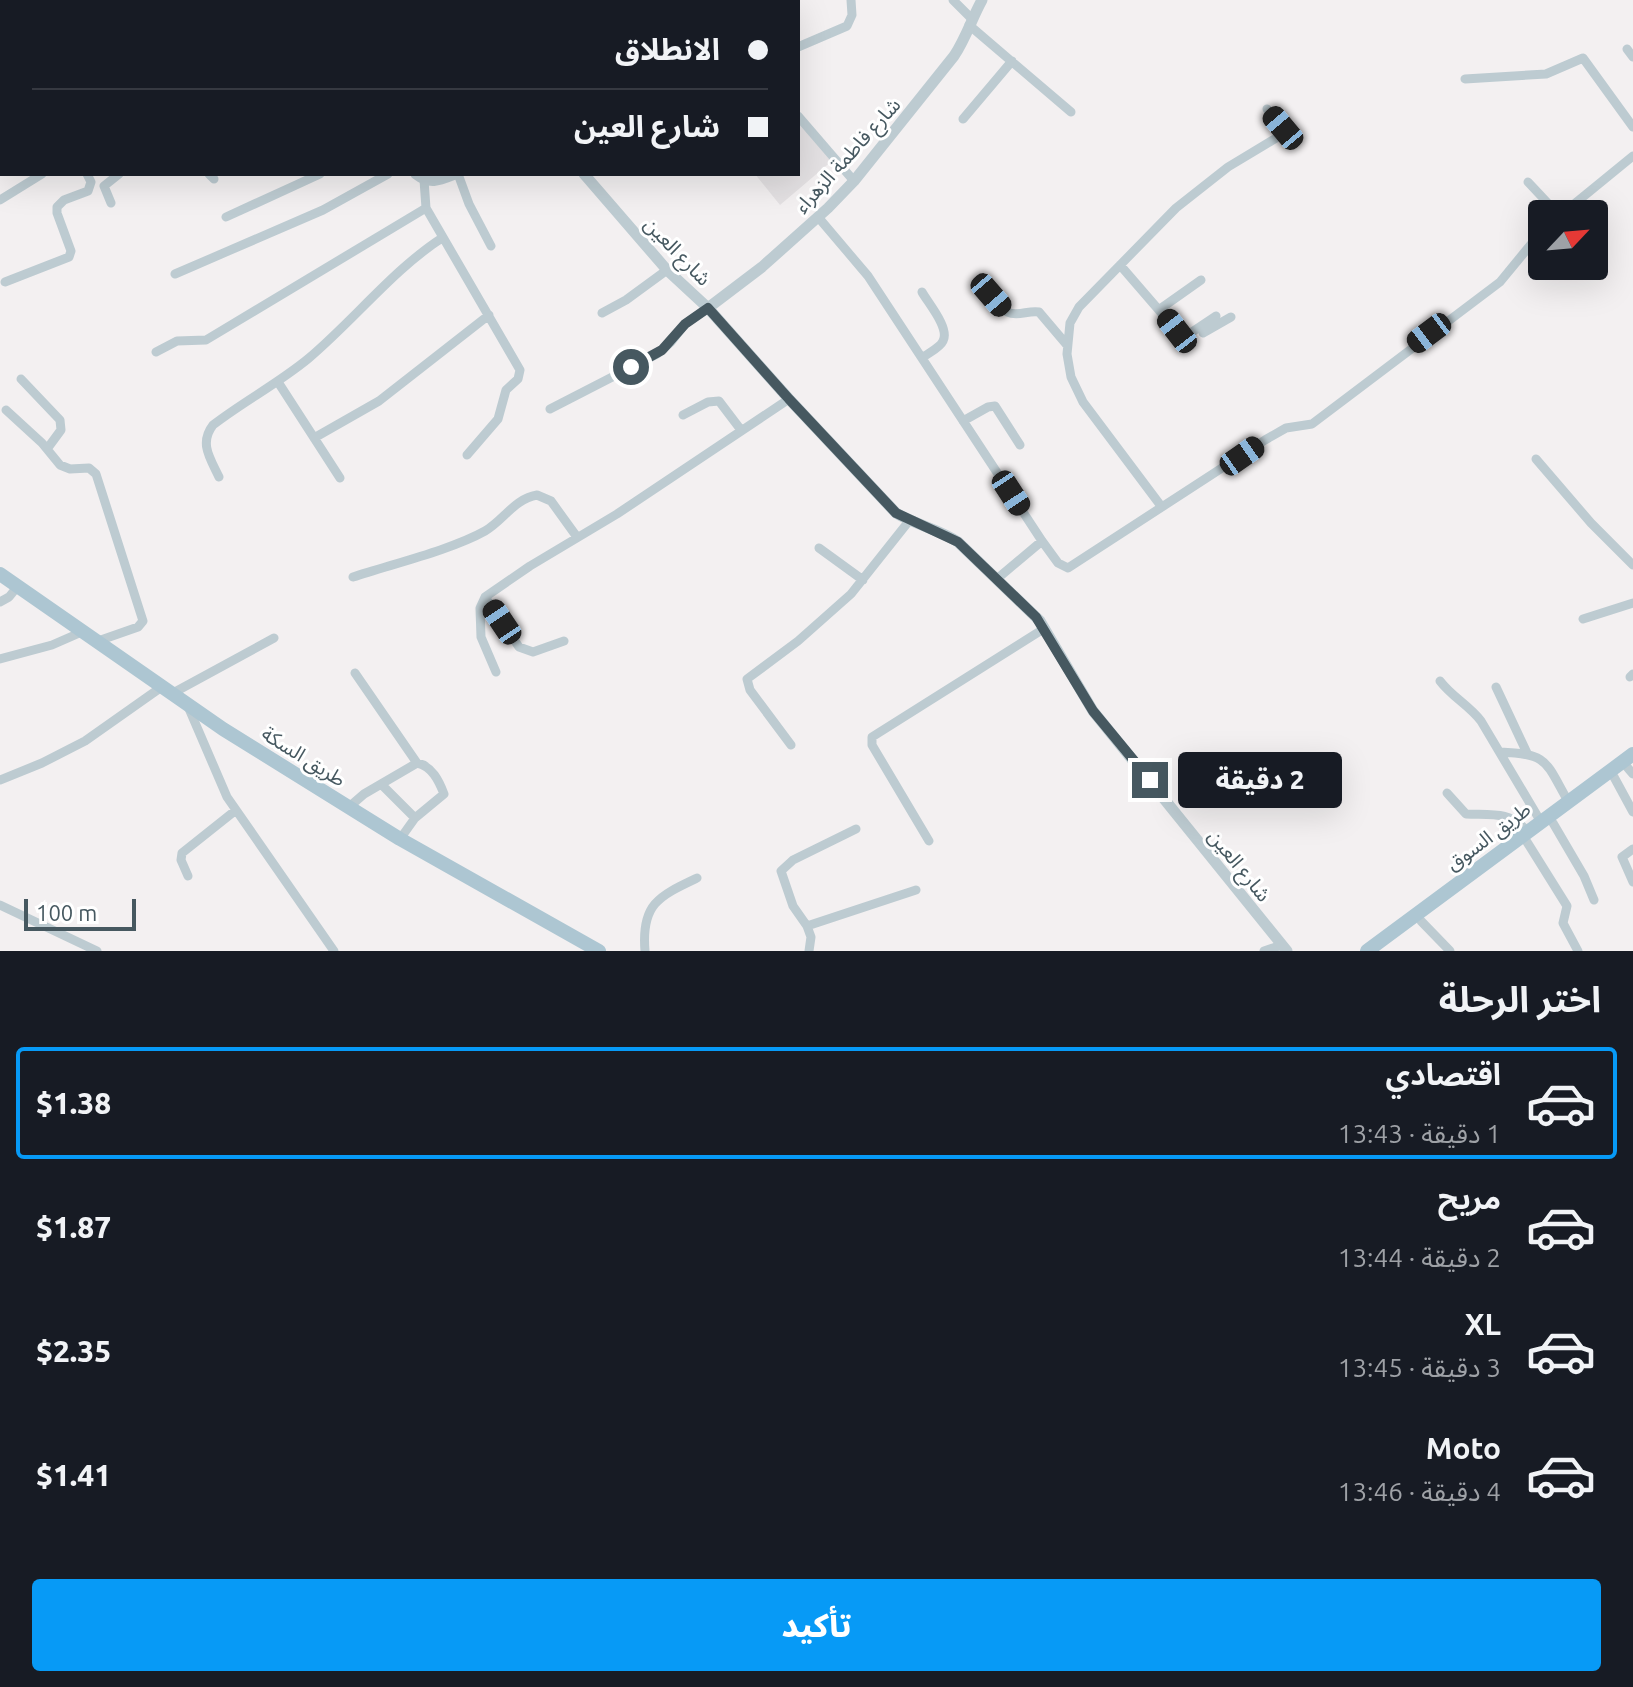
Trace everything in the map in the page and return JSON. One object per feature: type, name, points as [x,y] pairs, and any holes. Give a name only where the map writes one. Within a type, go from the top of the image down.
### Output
[{"type":"main road","name":"طريق السكة","points":[[0,574],[223,729],[400,839],[599,951]]},
{"type":"main road","name":"طريق السوق","points":[[1547,822],[1568,801],[1632,765]]},
{"type":"main road","name":"طريق السوق","points":[[1367,951],[1632,765]]},
{"type":"main road","name":"طريق السوق","points":[[1381,951],[1527,836]]},
{"type":"street","points":[[800,46],[847,26],[852,15],[851,0]]},
{"type":"street","points":[[953,0],[1012,61],[1071,112]]},
{"type":"street","name":"شارع فاطمة الزهراء","points":[[708,308],[762,267],[854,181],[954,56],[982,0]]},
{"type":"street","points":[[1465,79],[1546,74],[1583,58],[1633,127]]},
{"type":"street","points":[[963,119],[1012,61]]},
{"type":"street","points":[[1161,506],[1083,402],[1068,367],[1067,345],[1073,316],[1176,208],[1228,167],[1283,134],[1283,128],[1267,109]]},
{"type":"street","points":[[800,118],[854,181]]},
{"type":"street","points":[[1578,200],[1633,156]]},
{"type":"street","points":[[0,200],[39,176]]},
{"type":"street","points":[[5,282],[69,257],[71,251],[57,210],[61,201],[88,191],[91,182],[88,176]]},
{"type":"street","points":[[111,203],[104,186],[116,176]]},
{"type":"street","points":[[226,217],[316,176]]},
{"type":"street","points":[[175,274],[323,210],[384,176]]},
{"type":"street","points":[[452,176],[435,182],[420,177],[426,208],[520,370],[518,379],[506,390],[498,419],[467,455]]},
{"type":"street","points":[[458,176],[491,246]]},
{"type":"street","name":"شارع العين","points":[[586,176],[667,270],[708,308],[887,504],[909,521],[948,535],[998,578],[1045,628],[1088,704],[1109,734],[1284,948]]},
{"type":"street","points":[[1528,182],[1546,200]]},
{"type":"street","points":[[156,352],[177,341],[206,340],[426,208]]},
{"type":"street","points":[[818,217],[868,276],[1042,541],[1058,563],[1068,568],[1286,428],[1312,424],[1500,282],[1528,248]]},
{"type":"street","points":[[219,477],[205,446],[209,429],[278,382],[350,321],[413,257],[442,238]]},
{"type":"street","points":[[1120,265],[1186,341],[1231,317]]},
{"type":"street","points":[[602,313],[667,270]]},
{"type":"street","points":[[1160,309],[1201,280]]},
{"type":"street","points":[[980,282],[1007,312],[1013,315],[1039,312],[1067,345]]},
{"type":"street","points":[[922,292],[945,337],[943,343],[922,358]]},
{"type":"street","points":[[550,409],[657,354],[685,324],[708,308]]},
{"type":"street","points":[[314,438],[379,401],[489,315]]},
{"type":"street","points":[[1183,338],[1216,316]]},
{"type":"street","points":[[21,379],[60,420],[61,430],[47,449]]},
{"type":"street","points":[[278,382],[340,478]]},
{"type":"street","points":[[496,672],[481,637],[480,608],[485,597],[789,399]]},
{"type":"street","points":[[683,415],[708,402],[719,401],[741,430]]},
{"type":"street","points":[[963,421],[995,406],[1020,445]]},
{"type":"street","points":[[6,410],[65,468],[89,468],[96,474],[143,621],[138,627],[98,641]]},
{"type":"street","points":[[1536,459],[1591,523],[1633,565]]},
{"type":"street","points":[[353,577],[470,538],[492,526],[514,506],[537,495],[551,501],[577,537]]},
{"type":"street","points":[[791,745],[750,690],[747,679],[798,641],[863,580],[909,521]]},
{"type":"street","points":[[998,578],[1042,541]]},
{"type":"street","points":[[819,548],[863,580]]},
{"type":"street","points":[[0,602],[18,586]]},
{"type":"street","points":[[485,597],[519,647],[533,652],[564,641]]},
{"type":"street","points":[[1583,619],[1633,603]]},
{"type":"street","points":[[929,841],[872,745],[872,737],[1045,628]]},
{"type":"street","points":[[0,659],[52,645],[84,631]]},
{"type":"street","points":[[0,780],[79,744],[274,638]]},
{"type":"street","points":[[355,673],[417,763],[430,769],[444,794],[415,818],[400,839]]},
{"type":"street","points":[[1440,681],[1448,692],[1472,709],[1579,867],[1594,900]]},
{"type":"street","points":[[1496,687],[1527,753]]},
{"type":"street","points":[[174,693],[236,810],[334,951]]},
{"type":"street","points":[[1500,752],[1527,753],[1545,761],[1568,801]]},
{"type":"street","points":[[349,807],[364,794],[417,763]]},
{"type":"street","points":[[1614,777],[1633,812]]},
{"type":"street","points":[[381,784],[415,818]]},
{"type":"street","points":[[1447,793],[1466,814],[1503,815],[1516,819],[1552,886],[1567,906],[1563,923],[1578,951]]},
{"type":"street","points":[[188,876],[181,860],[182,853],[236,810]]},
{"type":"street","points":[[809,951],[811,937],[793,906],[781,871],[793,860],[856,829]]},
{"type":"street","points":[[1633,849],[1622,857],[1633,882]]},
{"type":"street","points":[[645,951],[645,925],[653,904],[664,893],[697,878]]},
{"type":"street","points":[[807,926],[916,890]]},
{"type":"street","points":[[0,905],[97,951]]},
{"type":"street","points":[[1421,921],[1450,951]]},
{"type":"street","points":[[1264,951],[1284,948]]},
{"type":"shaded area","points":[[800,119],[833,160],[780,205],[757,176],[800,176]]},
{"type":"route","points":[[631,367],[657,354],[685,324],[708,308],[896,513],[958,542],[1036,617],[1109,734],[1150,780]]}]
